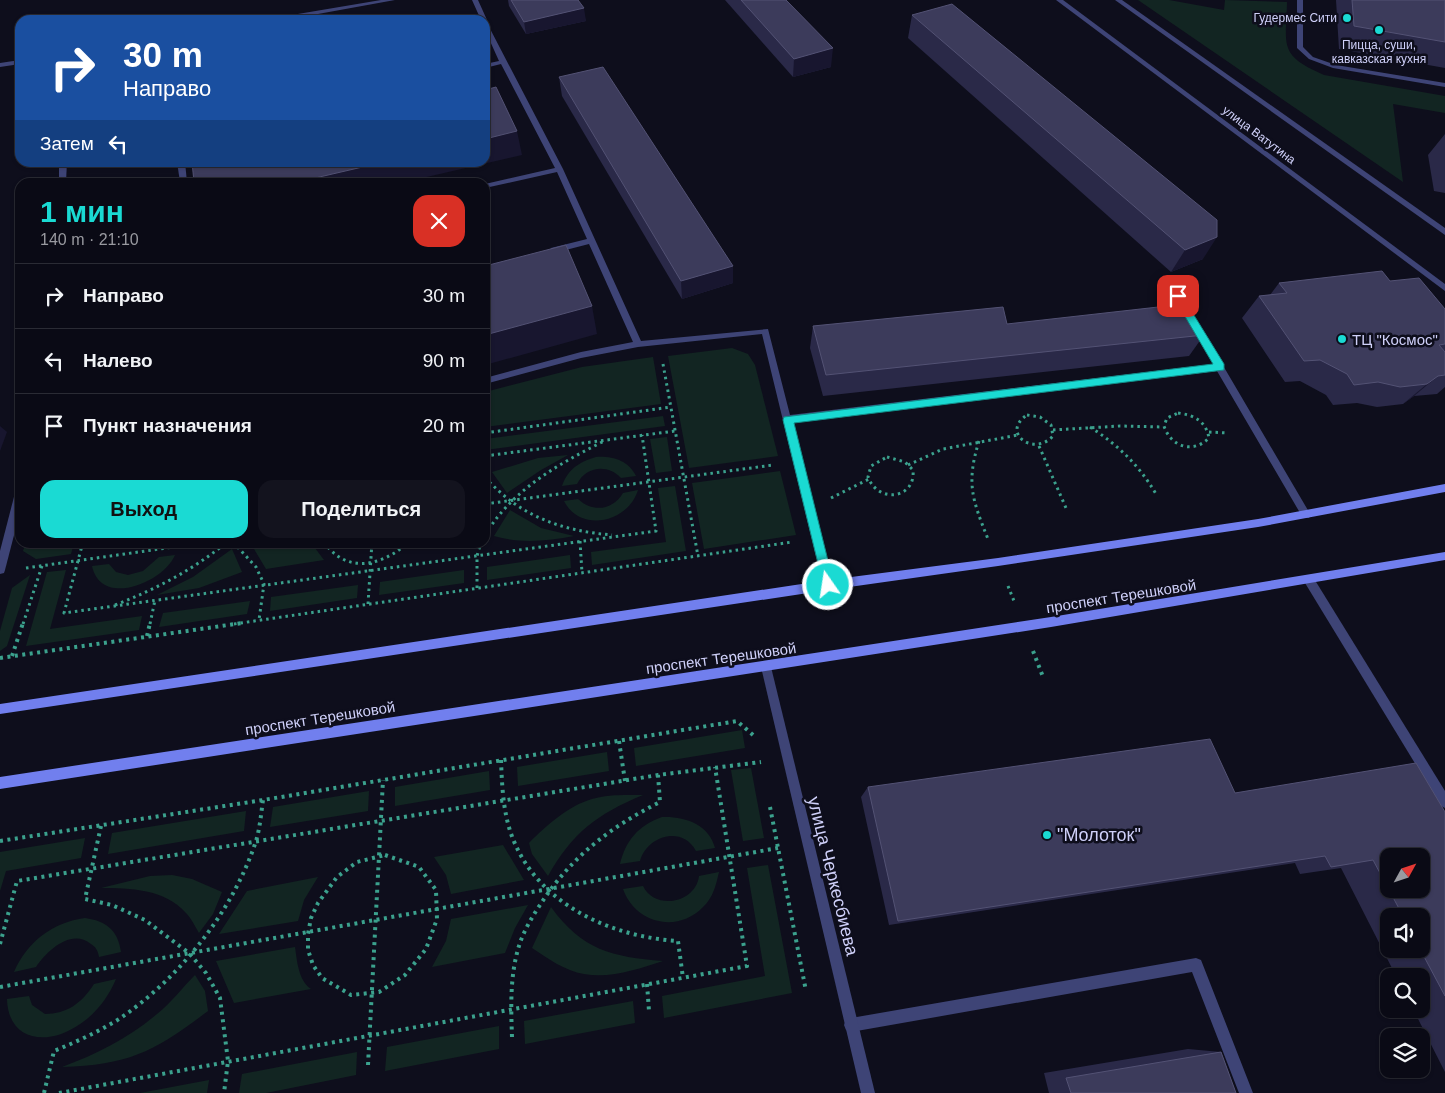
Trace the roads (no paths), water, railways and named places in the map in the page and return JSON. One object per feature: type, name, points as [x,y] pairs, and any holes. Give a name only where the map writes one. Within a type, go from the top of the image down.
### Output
[{"type":"main road","points":[[0,709],[828,585],[1008,561],[1306,515],[1445,488]]},
{"type":"main road","name":"проспект Терешковой","points":[[0,783],[391,722],[766,667],[1309,580],[1445,556]]},
{"type":"street","points":[[304,15],[392,0]]},
{"type":"street","points":[[475,0],[481,15]]},
{"type":"street","name":"улица Ватутина","points":[[1059,0],[1445,288]]},
{"type":"street","points":[[1118,0],[1445,232]]},
{"type":"street","points":[[1300,0],[1300,48],[1312,58],[1335,67],[1445,85]]},
{"type":"street","points":[[490,34],[560,169],[590,241],[638,344]]},
{"type":"street","points":[[490,65],[503,62]]},
{"type":"street","points":[[0,65],[15,63]]},
{"type":"street","points":[[490,185],[560,169]]},
{"type":"street","points":[[542,253],[590,241]]},
{"type":"street","points":[[1178,296],[1306,515]]},
{"type":"street","points":[[490,380],[581,355],[638,344],[765,330],[828,585]]},
{"type":"street","points":[[788,420],[1220,367]]},
{"type":"street","points":[[0,570],[15,512]]},
{"type":"street","points":[[1309,580],[1445,802]]},
{"type":"street","name":"улица Черкесбиева","points":[[766,667],[868,1093]]},
{"type":"street","points":[[851,1025],[1196,964],[1246,1093]]},
{"type":"place","name":"Гудермес Сити","points":[[1347,18]]},
{"type":"place","name":"Пицца, суши, кавказская кухня","points":[[1379,30]]},
{"type":"place","name":"ТЦ \"Космос\"","points":[[1342,339]]},
{"type":"place","name":"\"Молоток\"","points":[[1047,835]]}]
